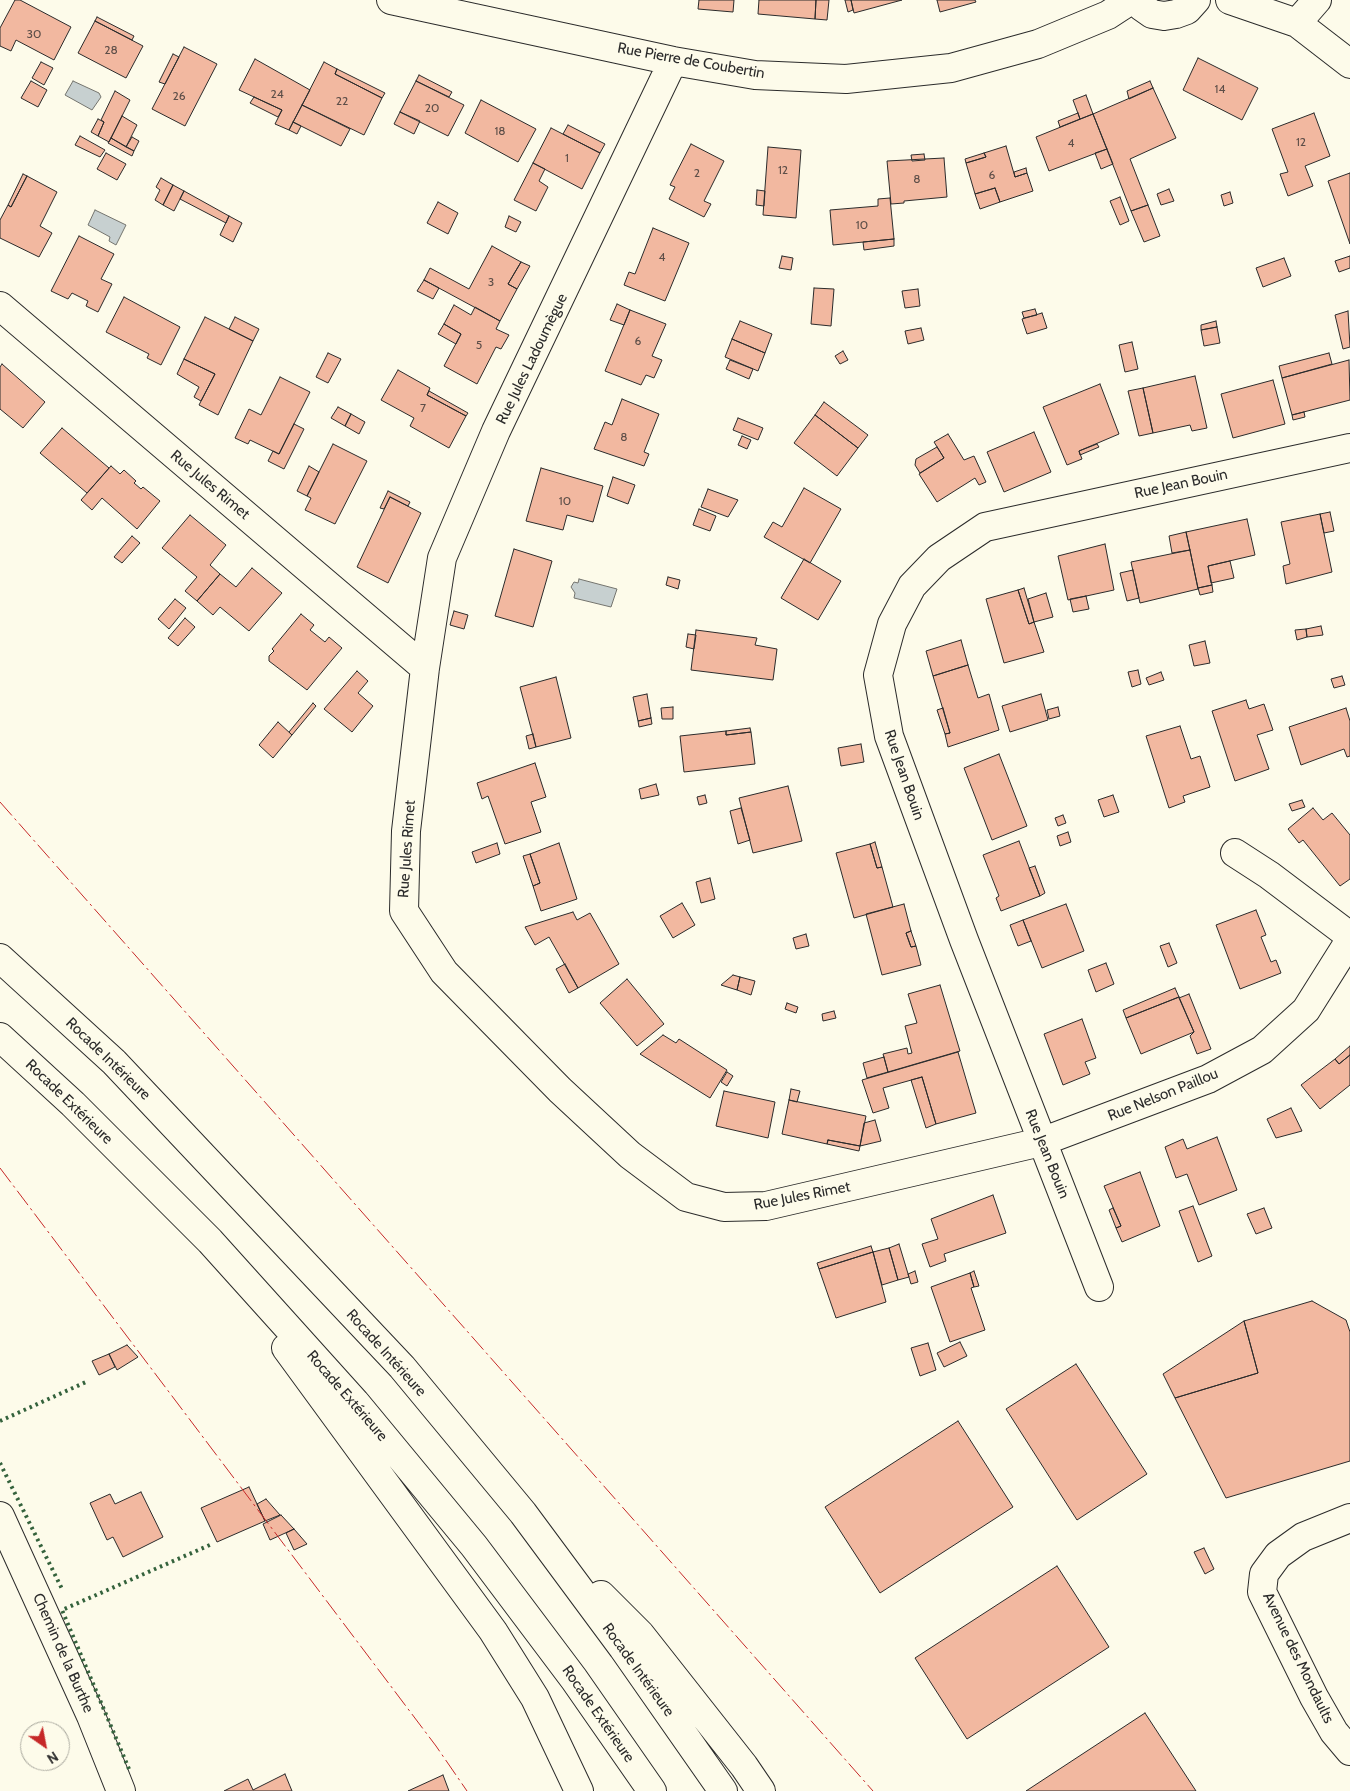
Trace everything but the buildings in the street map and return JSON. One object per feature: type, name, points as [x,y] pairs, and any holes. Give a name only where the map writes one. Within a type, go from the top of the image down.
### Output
[{"type":"main road","name":"Rue Pierre de Coubertin","points":[[391,0],[673,60],[755,75],[846,79],[951,68],[1038,44],[1108,15],[1131,0]]},
{"type":"main road","points":[[1136,0],[1142,8],[1152,14],[1164,16],[1187,10],[1196,0]]},
{"type":"main road","points":[[1230,0],[1298,24],[1350,64]]},
{"type":"main road","points":[[1298,24],[1317,0]]},
{"type":"main road","name":"Rue Jules Ladoumègue","points":[[425,668],[442,558],[496,430],[673,60]]},
{"type":"main road","name":"Rue Jules Rimet","points":[[0,306],[425,668],[406,832],[404,911],[444,972],[560,1090],[630,1155],[686,1197],[724,1207],[766,1206],[1041,1142]]},
{"type":"main road","name":"Rue Jean Bouin","points":[[1099,1288],[1071,1212],[1041,1142],[889,736],[878,675],[892,624],[912,586],[939,558],[985,528],[1350,448]]},
{"type":"main road","points":[[1235,853],[1269,875],[1350,936]]},
{"type":"main road","name":"Rue Nelson Paillou","points":[[1041,1142],[1208,1079],[1262,1050],[1306,1010],[1350,940]]},
{"type":"main road","name":"Rocade Intérieure","points":[[0,958],[114,1062],[402,1367],[523,1513],[623,1648],[723,1791]]},
{"type":"main road","name":"Rocade Extérieure","points":[[0,1037],[73,1104],[210,1240],[355,1402],[474,1546],[574,1679],[652,1791]]},
{"type":"main road","points":[[210,1240],[328,1408],[493,1631],[535,1698],[579,1791]]},
{"type":"main road","points":[[523,1513],[640,1634],[744,1766],[761,1791]]},
{"type":"main road","name":"Chemin de la Burthe","points":[[0,1516],[91,1716],[121,1791]]},
{"type":"main road","name":"Avenue des Mondaults","points":[[1350,1518],[1303,1536],[1278,1555],[1264,1574],[1262,1592],[1314,1697],[1334,1732],[1350,1751]]},
{"type":"shaded area","points":[[73,81],[99,93],[101,97],[92,110],[65,95]]},
{"type":"shaded area","points":[[95,210],[126,225],[116,245],[109,241],[110,237],[88,225]]},
{"type":"shaded area","points":[[579,579],[617,589],[611,607],[574,598],[575,593],[571,587],[574,582],[578,583]]},
{"type":"hedge","points":[[0,1421],[86,1382]]},
{"type":"hedge","points":[[0,1463],[62,1589]]},
{"type":"hedge","points":[[129,1769],[62,1610],[212,1544]]},
{"type":"power","points":[[0,802],[873,1791]]},
{"type":"power","points":[[0,1168],[436,1746],[467,1791]]}]
